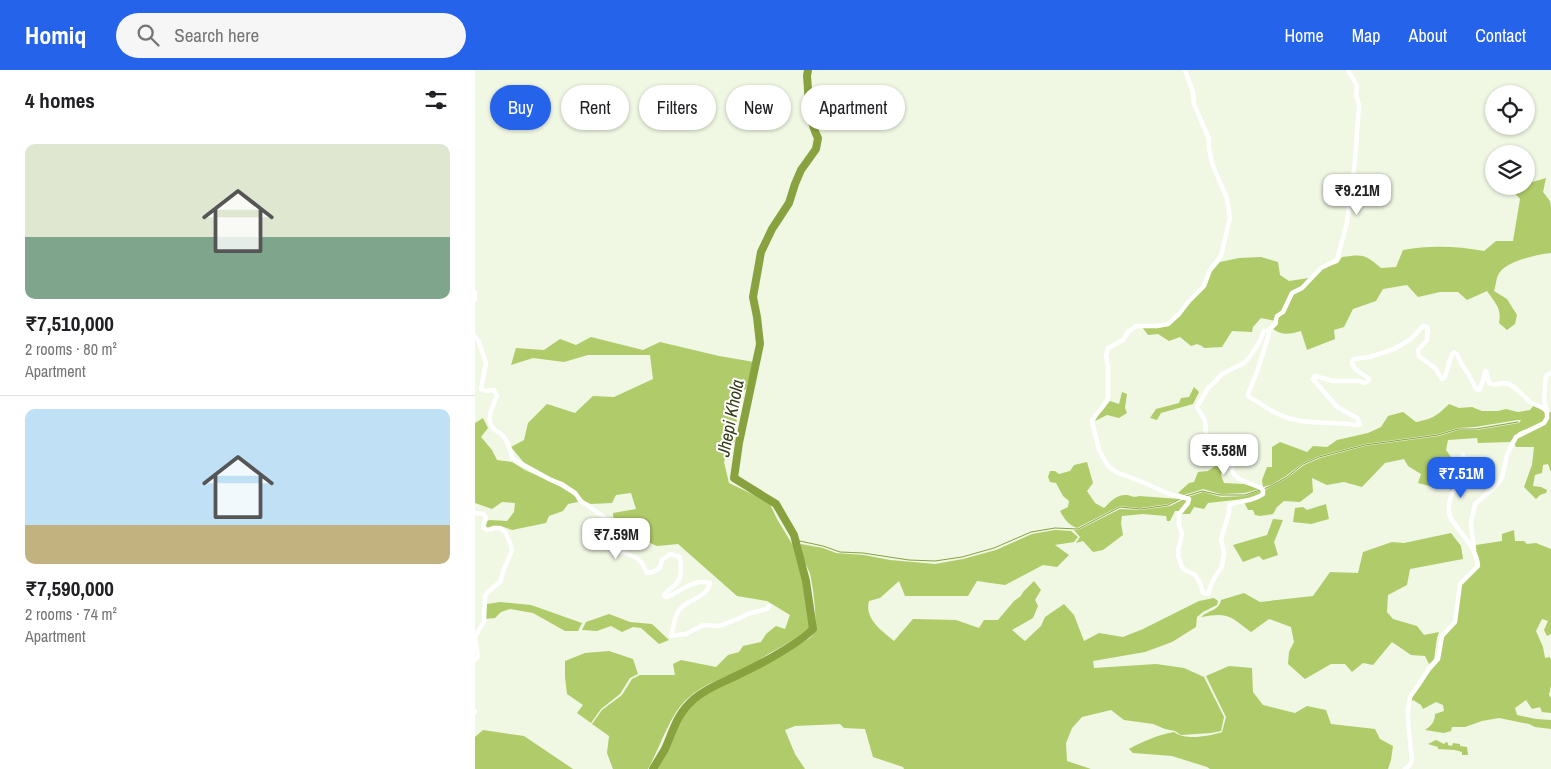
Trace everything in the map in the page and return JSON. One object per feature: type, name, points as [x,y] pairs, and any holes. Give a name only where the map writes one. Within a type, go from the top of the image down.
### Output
[{"type":"street","points":[[1185,70],[1193,92],[1194,104],[1209,139],[1210,157],[1227,199],[1230,218],[1221,256],[1209,270],[1203,286],[1173,320],[1162,326],[1136,326],[1128,332],[1123,340],[1108,348],[1106,356],[1108,366],[1108,398],[1092,421],[1099,450],[1108,466],[1117,472],[1175,496],[1189,499],[1179,514],[1182,534],[1178,556],[1182,567],[1195,575],[1200,582],[1201,590],[1205,594],[1209,592],[1212,582],[1219,574],[1222,566],[1224,553],[1221,539],[1229,513],[1229,505],[1259,497],[1263,494],[1263,490],[1239,479],[1233,473],[1228,456],[1210,446],[1206,436],[1204,420],[1197,407],[1208,388],[1224,372],[1246,361],[1261,341],[1264,331],[1268,331],[1275,324],[1277,316],[1283,312],[1291,293],[1302,288],[1321,268],[1337,260],[1347,222],[1355,161],[1359,105],[1356,95],[1357,86],[1348,70]]},
{"type":"street","points":[[475,292],[475,300]]},
{"type":"street","points":[[1268,331],[1269,334],[1258,369],[1248,394],[1249,397],[1276,414],[1314,423],[1359,424],[1357,418],[1337,407],[1313,378],[1315,376],[1333,381],[1359,381],[1365,383],[1369,381],[1367,377],[1354,367],[1354,359],[1370,357],[1394,349],[1411,339],[1426,326],[1428,328],[1427,340],[1418,350],[1418,353],[1420,357],[1435,368],[1442,379],[1445,378],[1452,353],[1455,352],[1476,390],[1479,390],[1486,371],[1489,383],[1493,385],[1505,383],[1532,403],[1544,407],[1547,412]]},
{"type":"street","points":[[475,337],[478,340],[486,363],[481,389],[486,391],[494,390],[497,396],[490,415],[490,423],[493,429],[502,433],[507,440],[513,459],[563,485],[575,493],[581,501],[604,517],[618,550],[637,558],[647,573],[660,568],[662,560],[670,554],[680,557],[680,578],[664,595],[666,597],[693,583],[704,581],[710,583],[705,593],[680,608],[671,636],[686,634],[703,624],[719,626],[747,614],[767,609],[769,606]]},
{"type":"street","points":[[1475,554],[1471,522],[1475,504],[1502,478],[1507,455],[1516,437],[1544,423],[1547,418],[1543,400],[1546,376],[1551,373]]},
{"type":"street","points":[[1405,769],[1411,765],[1412,761],[1407,710],[1410,698],[1438,659],[1442,636],[1455,622],[1460,584],[1478,566],[1475,554],[1449,517],[1449,503],[1453,491],[1470,478],[1472,474],[1463,455]]},
{"type":"street","points":[[475,513],[483,514],[485,517],[483,528],[488,530],[500,528],[505,532],[512,550],[500,582],[485,596],[484,621],[475,637],[478,657],[475,660]]},
{"type":"green space","points":[[1546,178],[1543,192],[1550,201],[1551,207],[1551,253],[1516,261],[1504,268],[1499,274],[1494,291],[1507,299],[1517,315],[1515,324],[1507,330],[1499,323],[1499,309],[1487,291],[1467,300],[1458,292],[1440,292],[1418,297],[1407,285],[1383,289],[1376,301],[1353,309],[1344,327],[1334,330],[1335,339],[1307,350],[1301,331],[1287,334],[1273,329],[1278,324],[1278,317],[1293,294],[1324,268],[1338,263],[1342,257],[1363,256],[1381,268],[1396,267],[1403,250],[1423,247],[1444,247],[1484,251],[1496,241],[1513,241],[1520,199],[1516,195],[1535,195],[1535,181]]},
{"type":"green space","points":[[1261,257],[1278,262],[1280,275],[1289,281],[1309,278],[1302,287],[1290,293],[1283,311],[1275,321],[1261,318],[1253,327],[1252,332],[1232,331],[1222,347],[1204,348],[1197,344],[1191,346],[1180,337],[1169,341],[1158,334],[1148,335],[1142,327],[1163,326],[1198,294],[1220,262],[1239,258]]},
{"type":"green space","points":[[591,337],[643,350],[660,342],[754,362],[746,389],[739,393],[735,441],[728,448],[724,462],[729,483],[769,502],[797,552],[805,583],[806,606],[810,627],[749,667],[707,685],[687,699],[675,713],[648,769],[613,769],[607,753],[609,736],[592,724],[602,710],[622,695],[632,679],[640,675],[675,675],[673,664],[681,660],[716,667],[728,655],[739,652],[743,646],[761,642],[766,634],[776,626],[785,629],[790,615],[767,601],[737,596],[678,544],[657,546],[634,536],[625,535],[614,525],[613,513],[636,509],[631,493],[616,495],[612,503],[591,504],[582,500],[576,491],[563,482],[525,464],[511,447],[524,440],[528,423],[547,404],[575,413],[593,396],[614,397],[653,379],[650,355],[588,355],[564,362],[533,358],[511,365],[516,348],[544,350],[560,339],[576,345]]},
{"type":"green space","points":[[1194,387],[1199,392],[1193,404],[1161,413],[1157,420],[1150,418],[1156,409],[1179,403],[1181,398],[1189,397]]},
{"type":"green space","points":[[1122,392],[1127,394],[1125,408],[1127,413],[1119,418],[1107,415],[1095,421],[1110,401],[1119,404]]},
{"type":"green space","points":[[1449,404],[1459,408],[1472,407],[1482,411],[1506,409],[1518,412],[1530,410],[1534,405],[1542,408],[1546,415],[1543,422],[1519,432],[1510,442],[1478,443],[1477,438],[1448,440],[1446,450],[1451,457],[1462,459],[1470,474],[1451,490],[1437,482],[1433,487],[1418,483],[1421,474],[1408,466],[1404,459],[1385,463],[1362,487],[1344,482],[1327,485],[1312,478],[1313,492],[1300,502],[1284,501],[1273,514],[1260,516],[1255,515],[1253,510],[1248,510],[1244,502],[1253,501],[1265,490],[1287,478],[1304,465],[1320,458],[1365,446],[1439,436],[1458,430],[1477,430],[1519,423],[1521,420],[1458,428],[1438,434],[1365,444],[1319,456],[1303,463],[1271,485],[1263,487],[1262,480],[1267,467],[1272,467],[1272,447],[1280,442],[1307,452],[1313,446],[1327,447],[1337,440],[1368,433],[1381,427],[1388,416],[1403,412],[1416,422],[1434,416]]},
{"type":"green space","points":[[1549,412],[1551,412],[1551,472],[1548,464],[1543,465],[1542,473],[1535,475],[1533,486],[1547,490],[1546,493],[1536,499],[1524,487],[1532,465],[1534,447],[1516,447],[1513,442],[1517,437],[1545,424]]},
{"type":"green space","points":[[483,418],[488,428],[481,437],[492,450],[497,460],[512,462],[564,488],[576,497],[578,502],[568,504],[563,511],[549,516],[546,523],[512,530],[501,526],[487,528],[485,523],[489,520],[507,521],[514,512],[515,503],[502,502],[492,509],[475,503],[475,423]]},
{"type":"green space","points":[[1087,462],[1093,483],[1087,491],[1095,503],[1104,508],[1114,498],[1123,495],[1179,499],[1168,504],[1140,508],[1120,506],[1077,528],[1065,519],[1060,511],[1068,507],[1069,501],[1063,496],[1056,483],[1050,482],[1048,477],[1050,471],[1055,471],[1059,474],[1070,471],[1074,465]]},
{"type":"green space","points":[[1220,463],[1224,483],[1244,484],[1260,489],[1245,493],[1221,494],[1203,489],[1184,495],[1178,493],[1189,483],[1194,482],[1198,472],[1208,471]]},
{"type":"green space","points":[[1262,490],[1262,494],[1252,498],[1208,503],[1204,509],[1194,507],[1190,514],[1182,514],[1190,504],[1188,497],[1203,492],[1221,497],[1245,496]]},
{"type":"green space","points":[[1184,499],[1188,500],[1180,511],[1175,511],[1170,521],[1167,521],[1166,516],[1143,514],[1122,516],[1123,535],[1103,550],[1093,552],[1083,541],[1076,543],[1080,537],[1074,530],[1078,530],[1120,509],[1141,510],[1170,506]]},
{"type":"green space","points":[[1326,504],[1329,519],[1311,524],[1293,522],[1295,508],[1303,507],[1307,510]]},
{"type":"green space","points":[[1273,519],[1283,520],[1274,542],[1278,555],[1263,560],[1259,556],[1243,562],[1233,545],[1267,535]]},
{"type":"green space","points":[[1055,530],[1071,531],[1078,537],[1074,542],[1055,545],[1069,555],[1057,567],[1043,565],[1005,585],[977,581],[968,596],[905,596],[899,581],[880,598],[869,601],[869,613],[879,629],[894,641],[913,619],[956,620],[979,628],[984,620],[998,620],[1034,581],[1041,590],[1035,600],[1038,606],[1033,618],[1012,630],[1025,641],[1041,626],[1045,617],[1064,604],[1074,615],[1084,641],[1099,633],[1123,637],[1199,601],[1214,598],[1218,601],[1217,605],[1197,617],[1196,627],[1172,642],[1145,652],[1093,661],[1094,668],[1156,664],[1184,668],[1204,677],[1224,717],[1221,731],[1181,735],[1175,731],[1153,724],[1124,720],[1111,710],[1082,717],[1072,728],[1066,743],[1067,761],[1091,769],[904,769],[903,767],[873,757],[865,729],[844,728],[840,724],[795,726],[785,730],[795,754],[805,769],[657,769],[667,752],[682,715],[697,701],[713,688],[748,673],[810,638],[813,634],[815,628],[814,595],[810,574],[801,552],[801,544],[823,548],[836,553],[935,564],[996,550],[1032,534]]},
{"type":"green space","points":[[1514,530],[1515,541],[1524,541],[1527,544],[1536,543],[1551,549],[1551,634],[1547,636],[1544,630],[1548,621],[1542,619],[1536,631],[1543,647],[1545,658],[1550,657],[1551,660],[1549,695],[1551,698],[1551,713],[1542,712],[1540,707],[1532,709],[1526,700],[1515,708],[1517,715],[1551,720],[1551,729],[1499,718],[1465,727],[1452,727],[1451,731],[1444,733],[1425,730],[1432,724],[1435,714],[1444,711],[1443,705],[1436,702],[1423,709],[1421,705],[1413,700],[1409,703],[1430,669],[1435,665],[1443,636],[1456,622],[1461,584],[1476,570],[1476,545],[1502,541],[1502,534]]},
{"type":"green space","points":[[1451,533],[1461,546],[1463,559],[1410,569],[1407,585],[1388,595],[1387,612],[1393,619],[1417,626],[1424,635],[1439,632],[1434,659],[1429,664],[1425,656],[1411,655],[1392,642],[1373,665],[1363,663],[1352,672],[1345,664],[1331,664],[1305,679],[1288,664],[1289,652],[1294,642],[1291,627],[1269,619],[1251,632],[1238,622],[1223,615],[1201,617],[1216,608],[1221,600],[1244,593],[1260,602],[1313,596],[1330,572],[1358,573],[1363,552],[1392,542],[1404,543]]},
{"type":"green space","points":[[500,602],[531,605],[582,623],[578,631],[565,631],[533,613],[510,609],[501,612],[495,618],[484,619],[487,604]]},
{"type":"green space","points":[[609,614],[630,622],[652,624],[669,640],[659,644],[641,628],[633,627],[622,632],[611,626],[597,631],[582,630],[586,622]]},
{"type":"green space","points":[[609,651],[633,659],[638,674],[630,678],[620,694],[601,709],[591,723],[577,713],[583,705],[567,694],[565,661],[585,653]]},
{"type":"green space","points":[[1229,666],[1252,668],[1253,692],[1263,705],[1295,713],[1307,706],[1326,710],[1331,724],[1375,729],[1380,739],[1393,746],[1388,769],[1210,769],[1172,756],[1133,753],[1129,749],[1140,743],[1174,732],[1191,737],[1222,732],[1226,717],[1206,676]]},
{"type":"green space","points":[[483,730],[524,736],[573,769],[475,769],[475,737]]},
{"type":"green space","points":[[1436,740],[1444,744],[1446,742],[1452,746],[1453,743],[1467,747],[1468,755],[1462,755],[1462,752],[1455,750],[1438,749],[1438,747],[1428,744]]},
{"type":"waterway","name":"Jhepi Khola","points":[[653,769],[665,749],[679,717],[694,699],[712,687],[780,652],[813,629],[806,581],[794,535],[776,504],[734,478],[739,443],[760,344],[753,297],[761,252],[772,229],[789,203],[801,170],[816,149],[818,138],[809,108],[808,70]]},
{"type":"waterway","points":[[1264,489],[1287,477],[1303,464],[1319,457],[1365,445],[1438,435],[1458,429],[1476,429],[1518,422]]},
{"type":"waterway","points":[[1186,496],[1202,491],[1220,495],[1245,495],[1260,490]]},
{"type":"waterway","points":[[795,540],[840,552],[935,561],[962,557],[994,548],[1031,532],[1055,528],[1078,529],[1120,507],[1141,509],[1168,505],[1180,499]]}]
